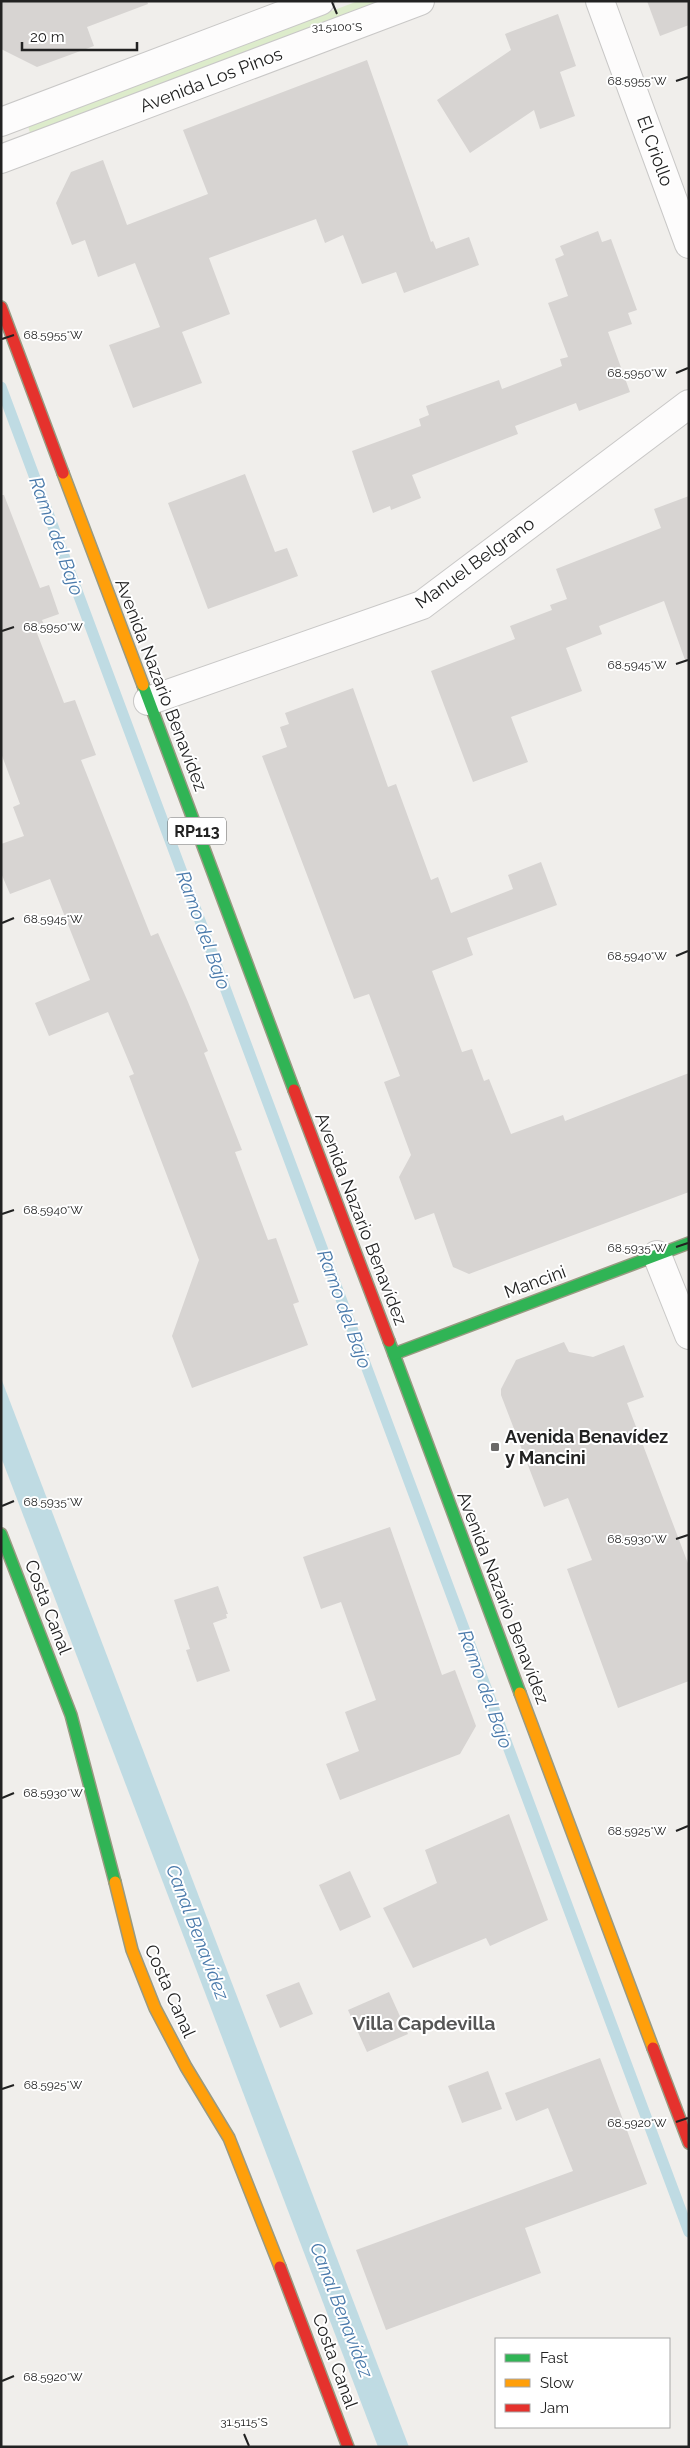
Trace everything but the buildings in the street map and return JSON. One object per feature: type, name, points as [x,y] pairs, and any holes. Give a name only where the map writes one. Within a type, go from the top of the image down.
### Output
[{"type":"main road","name":"Avenida Nazario Benavídez","points":[[1,307],[689,2143]]},
{"type":"main road","name":"Mancini","points":[[394,1354],[689,1243]]},
{"type":"main road","name":"Costa Canal","points":[[1,1534],[70,1715],[99,1815],[132,1950],[154,2008],[186,2067],[229,2138],[264,2224],[348,2447]]},
{"type":"street","name":"Avenida Los Pinos","points":[[1,122],[320,1]]},
{"type":"street","name":"Avenida Los Pinos","points":[[1,160],[420,1]]},
{"type":"street","name":"El Criollo","points":[[600,1],[689,244]]},
{"type":"street","name":"Manuel Belgrano","points":[[148,700],[422,605],[689,404]]},
{"type":"street","points":[[657,1255],[689,1334]]},
{"type":"green space","points":[[358,1],[382,1],[30,133],[28,126]]},
{"type":"water","name":"Canal Benavídez","points":[[1,1378],[409,2447],[378,2447],[1,1457]]},
{"type":"waterway","name":"Ramo del Bajo","points":[[1,387],[689,2232]]},
{"type":"traffic: fast","points":[[143,685],[294,1090]]},
{"type":"traffic: fast","points":[[394,1354],[689,1243]]},
{"type":"traffic: fast","points":[[389,1341],[520,1693]]},
{"type":"traffic: fast","points":[[1,1534],[71,1715],[115,1882]]},
{"type":"traffic: slow","points":[[63,473],[143,685]]},
{"type":"traffic: slow","points":[[520,1693],[653,2048]]},
{"type":"traffic: slow","points":[[115,1882],[132,1950],[155,2008],[186,2067],[229,2138],[280,2267]]},
{"type":"traffic: jam","points":[[1,307],[63,473]]},
{"type":"traffic: jam","points":[[294,1090],[389,1341]]},
{"type":"traffic: jam","points":[[653,2048],[689,2143]]},
{"type":"traffic: jam","points":[[280,2267],[348,2447]]},
{"type":"place","name":"Avenida Benavídez y Mancini","points":[[495,1447]]},
{"type":"district","name":"Villa Capdevilla","points":[[424,2023]]}]
